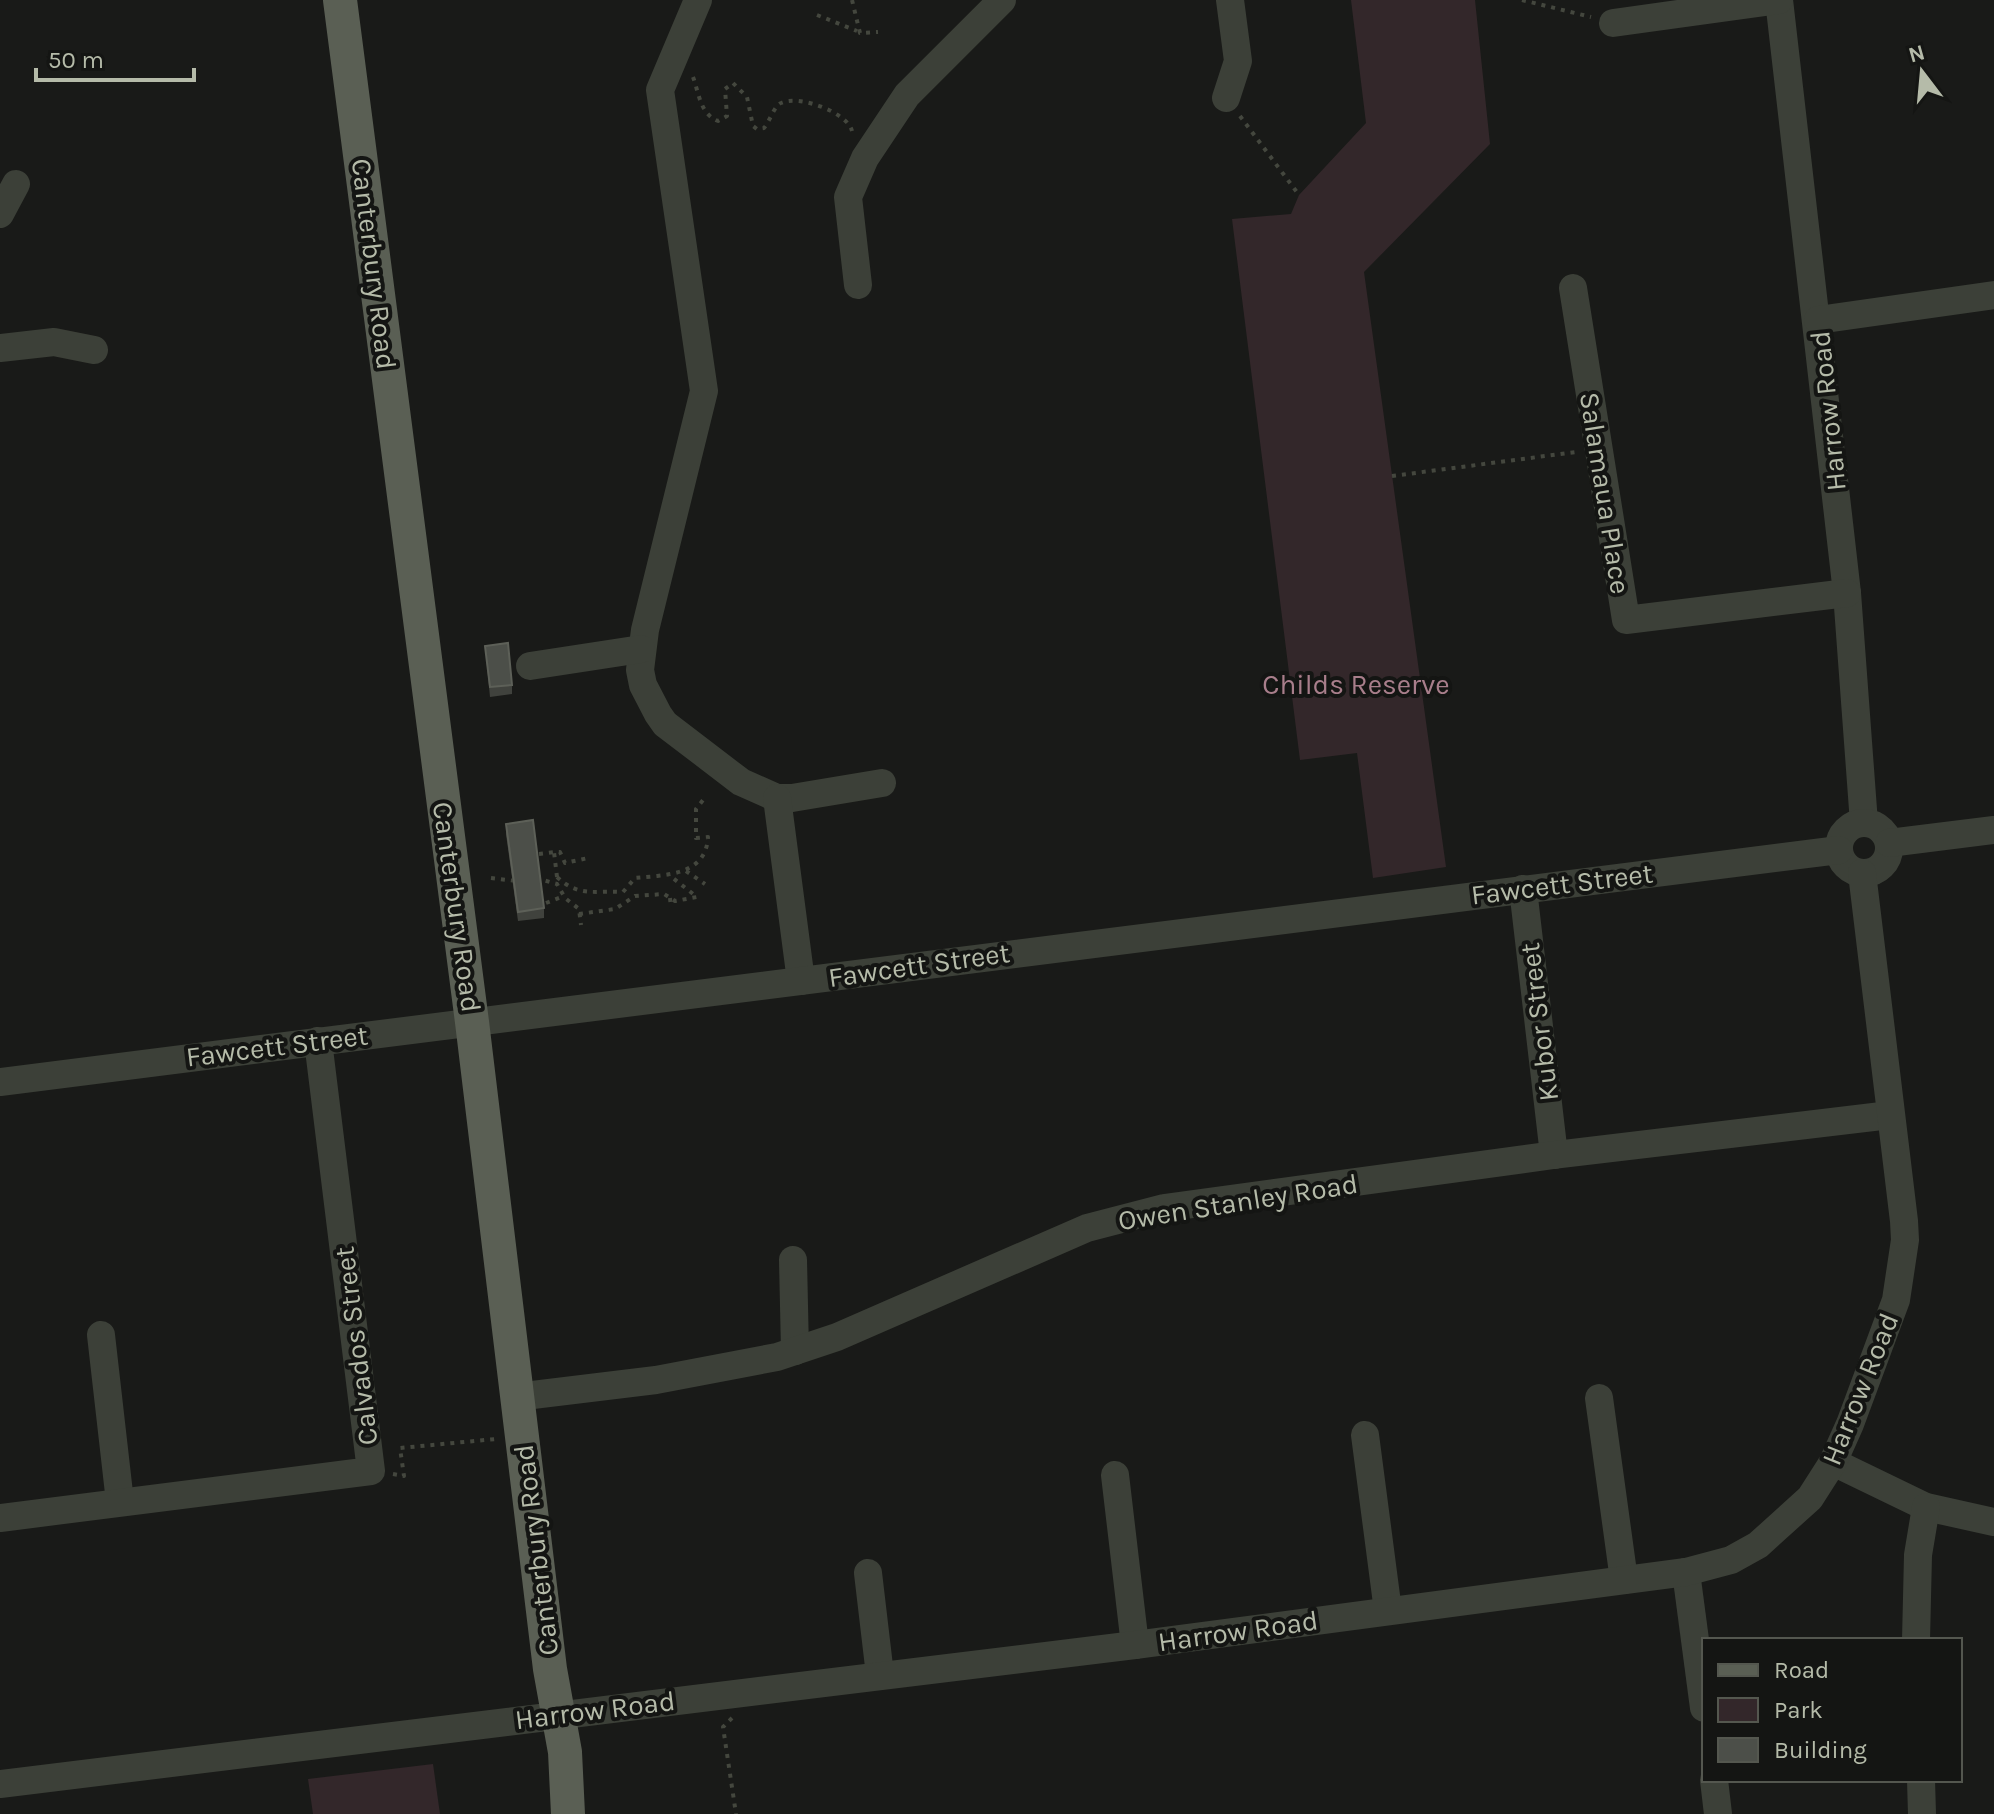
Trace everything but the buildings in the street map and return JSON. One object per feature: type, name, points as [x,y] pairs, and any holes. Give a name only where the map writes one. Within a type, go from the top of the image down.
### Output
[{"type":"main road","name":"Canterbury Road","points":[[340,0],[472,1022],[516,1397],[565,1752],[568,1814]]},
{"type":"street","points":[[698,0],[660,90],[704,391],[641,649],[643,685],[665,724],[741,782],[777,798],[811,796],[882,783]]},
{"type":"street","points":[[858,285],[848,197],[865,158],[907,95],[1002,0]]},
{"type":"street","points":[[1226,98],[1238,61],[1230,0]]},
{"type":"street","points":[[1613,23],[1779,0]]},
{"type":"street","name":"Harrow Road","points":[[1779,0],[1847,593],[1864,823]]},
{"type":"street","points":[[0,214],[16,184]]},
{"type":"street","name":"Salamaua Place","points":[[1573,288],[1626,620],[1847,593]]},
{"type":"street","points":[[1818,320],[1994,295]]},
{"type":"street","points":[[0,348],[54,342],[94,350]]},
{"type":"street","points":[[530,666],[641,649]]},
{"type":"street","points":[[777,798],[801,981]]},
{"type":"street","points":[[1864,823],[1883,831],[1889,843],[1885,862],[1875,870],[1862,873],[1844,863],[1839,850],[1848,829],[1864,823]]},
{"type":"street","points":[[1889,843],[1994,830]]},
{"type":"street","name":"Fawcett Street","points":[[0,1082],[1839,850]]},
{"type":"street","name":"Harrow Road","points":[[0,1784],[1135,1645],[1686,1572],[1731,1560],[1775,1532],[1810,1498],[1833,1462],[1901,1282],[1904,1221],[1862,873]]},
{"type":"street","name":"Kubor Street","points":[[1523,889],[1554,1155]]},
{"type":"street","name":"Calvados Street","points":[[0,1518],[371,1471],[318,1041]]},
{"type":"street","name":"Owen Stanley Road","points":[[516,1397],[656,1380],[795,1351],[837,1337],[1087,1228],[1148,1212],[1554,1155],[1890,1115]]},
{"type":"street","points":[[793,1260],[795,1351]]},
{"type":"street","points":[[101,1335],[120,1502]]},
{"type":"street","points":[[1599,1398],[1624,1580]]},
{"type":"street","points":[[1365,1435],[1388,1611]]},
{"type":"street","points":[[1833,1462],[1926,1507],[1994,1522]]},
{"type":"street","points":[[1115,1475],[1135,1645]]},
{"type":"street","points":[[1916,1638],[1918,1555],[1926,1507]]},
{"type":"street","points":[[1686,1572],[1702,1693]]},
{"type":"street","points":[[868,1573],[880,1675]]},
{"type":"street","points":[[1714,1782],[1718,1814]]},
{"type":"street","points":[[1921,1782],[1922,1814]]},
{"type":"path","points":[[852,0],[859,32]]},
{"type":"path","points":[[1522,0],[1613,23]]},
{"type":"path","points":[[817,15],[865,35],[878,32]]},
{"type":"path","points":[[681,40],[700,101],[712,119],[718,121],[727,116],[725,89],[733,83],[747,97],[751,119],[757,129],[764,128],[780,103],[811,102],[846,121],[852,130],[851,137]]},
{"type":"path","points":[[1226,98],[1299,195]]},
{"type":"path","points":[[1392,476],[1597,450]]},
{"type":"path","points":[[557,877],[569,889],[593,895],[621,891],[635,878],[686,871],[696,864],[707,845],[708,837],[696,838],[696,809],[703,800]]},
{"type":"path","points":[[554,852],[557,884],[564,896],[579,909],[581,925]]},
{"type":"path","points":[[539,854],[560,852],[565,863],[588,858]]},
{"type":"path","points":[[686,871],[705,884]]},
{"type":"path","points":[[579,914],[603,914],[635,896],[670,896],[675,901],[697,897],[669,875]]},
{"type":"path","points":[[491,878],[509,882],[538,878],[557,884]]},
{"type":"path","points":[[621,891],[623,904]]},
{"type":"path","points":[[546,903],[564,896]]},
{"type":"path","points":[[670,896],[671,908]]},
{"type":"path","points":[[371,1471],[404,1476],[400,1448],[498,1439]]},
{"type":"path","points":[[733,1693],[736,1715],[723,1727],[736,1814]]},
{"type":"green space","name":"Childs Reserve","points":[[1351,0],[1475,0],[1490,144],[1364,272],[1446,867],[1373,878],[1357,753],[1300,760],[1232,219],[1291,214],[1299,195],[1366,123]]},
{"type":"green space","points":[[433,1764],[440,1814],[313,1814],[308,1779]]}]
